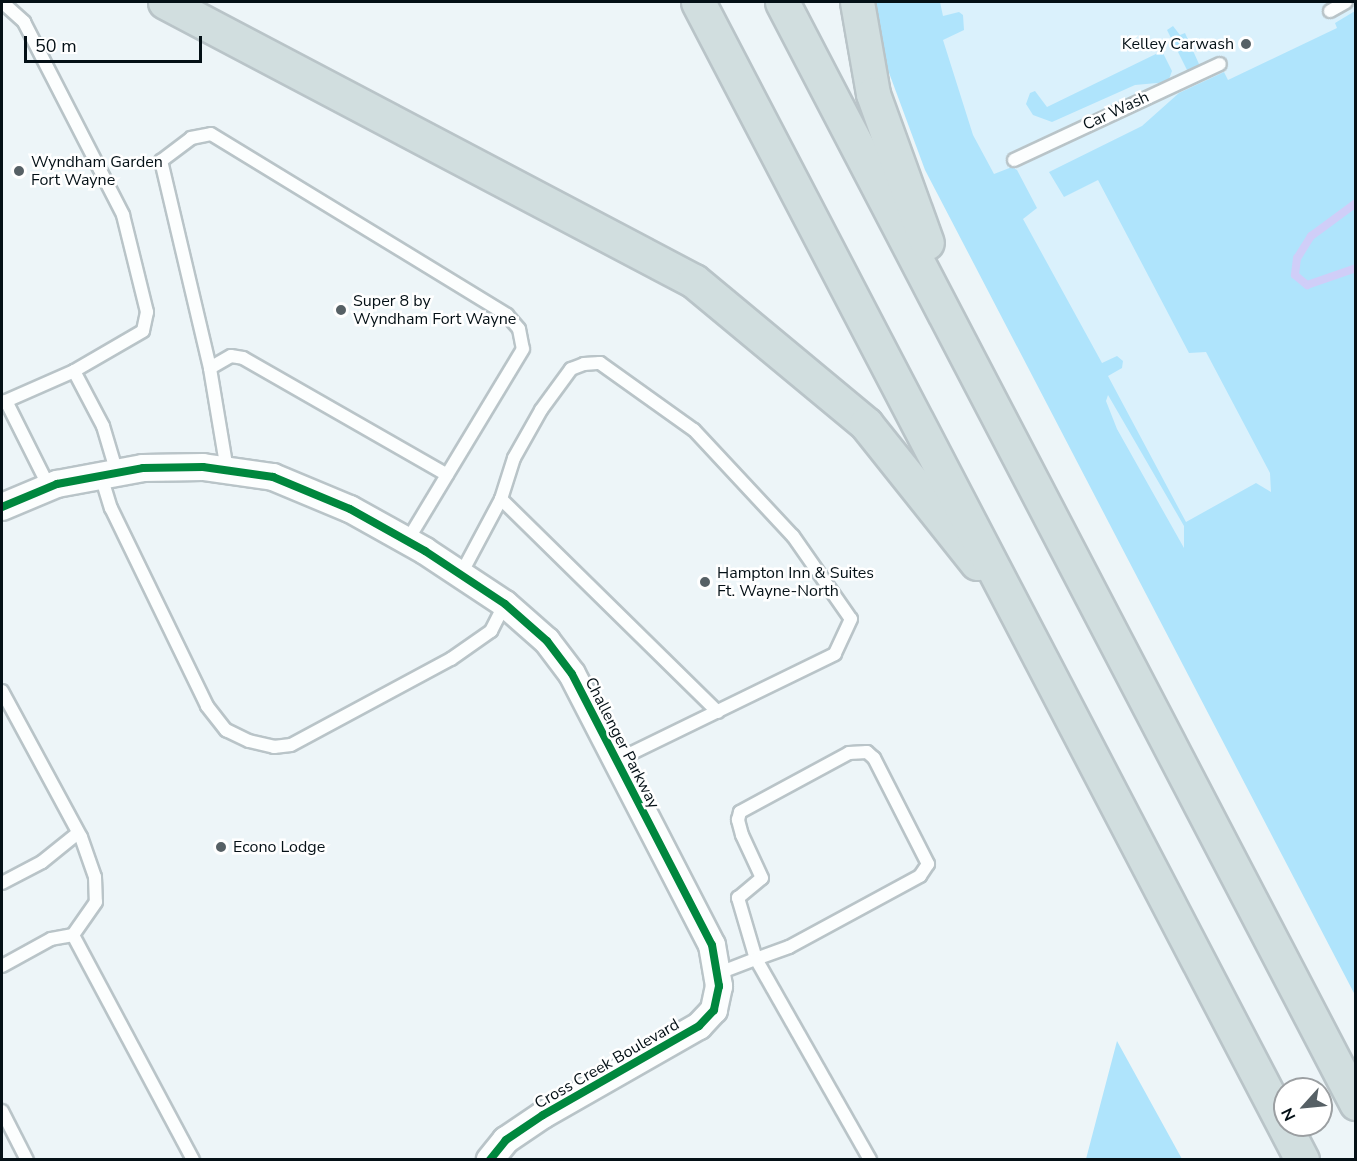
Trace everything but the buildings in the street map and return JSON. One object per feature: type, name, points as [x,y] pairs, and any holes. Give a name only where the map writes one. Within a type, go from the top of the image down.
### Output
[{"type":"highway","points":[[165,2],[694,281],[866,424],[962,547],[1007,593]]},
{"type":"highway","points":[[698,2],[1302,1160]]},
{"type":"highway","points":[[782,2],[1356,1103]]},
{"type":"highway","points":[[857,2],[873,94],[970,363]]},
{"type":"street","name":"Challenger Parkway","points":[[2,507],[49,487],[143,468],[227,470],[273,477],[350,509],[461,574],[505,603],[547,641],[572,674],[712,945]]},
{"type":"street","name":"Cross Creek Boulevard","points":[[490,1160],[507,1140],[543,1115],[699,1026],[714,1010],[719,973],[712,945]]},
{"type":"lane","points":[[2,2],[24,22],[123,215],[147,312],[143,331],[74,371],[4,402],[49,487]]},
{"type":"lane","points":[[1330,11],[1346,2]]},
{"type":"lane","name":"Car Wash","points":[[1014,160],[1220,64]]},
{"type":"lane","points":[[227,470],[210,368],[160,161],[191,138],[211,134],[507,315],[519,329],[523,349],[407,541]]},
{"type":"lane","points":[[210,368],[231,356],[243,358],[447,475]]},
{"type":"lane","points":[[461,574],[501,499],[514,458],[541,410],[571,369],[584,364],[600,363],[694,430],[794,536],[850,619],[835,654],[616,761]]},
{"type":"lane","points":[[74,371],[103,426],[111,508],[207,706],[226,730],[249,741],[274,747],[291,745],[423,674],[490,631],[505,603]]},
{"type":"lane","points":[[501,499],[718,712]]},
{"type":"lane","points":[[2,691],[78,833],[95,877],[96,902],[73,935],[51,939],[2,966]]},
{"type":"lane","points":[[719,973],[756,959],[789,947],[920,876],[928,864],[874,758],[867,752],[849,753],[740,812],[738,820],[742,835],[762,878],[738,898],[756,959],[870,1160]]},
{"type":"lane","points":[[2,883],[42,862],[78,833]]},
{"type":"lane","points":[[73,935],[193,1160]]},
{"type":"lane","points":[[2,1111],[27,1160]]},
{"type":"shaded area","points":[[871,2],[940,2],[943,16],[959,12],[963,15],[964,30],[943,40],[973,135],[994,174],[1012,167],[1017,170],[1037,208],[1023,219],[1102,363],[1117,356],[1123,361],[1122,368],[1108,376],[1186,522],[1256,483],[1271,492],[1270,473],[1206,352],[1189,353],[1098,180],[1064,197],[1049,172],[1142,126],[1179,93],[1224,72],[1228,80],[1337,28],[1335,23],[1355,11],[1355,995],[925,170],[885,62]],"holes":[[[1108,395],[1184,526],[1184,548],[1117,429],[1106,401]]]},
{"type":"shaded area","points":[[908,2],[1355,2],[1355,870],[925,108]]},
{"type":"shaded area","points":[[1173,26],[1180,35],[1185,33],[1199,64],[1207,62],[1188,72],[1167,30]]},
{"type":"shaded area","points":[[1162,51],[1172,71],[1168,82],[1135,85],[1052,122],[1033,115],[1026,104],[1030,93],[1035,91],[1047,107]]},
{"type":"shaded area","points":[[1117,1041],[1182,1159],[1086,1159]]},
{"type":"waterway","points":[[1356,203],[1311,236],[1297,258],[1295,275],[1307,285],[1356,268]]},
{"type":"cycle path","points":[[2,507],[57,484],[143,468],[203,467],[273,477],[350,509],[425,551],[505,604],[547,641],[572,674],[712,945],[719,986],[714,1010],[699,1026],[543,1115],[506,1140],[490,1160]]},
{"type":"place","name":"Kelley Carwash","points":[[1246,44]]},
{"type":"place","name":"Wyndham Garden Fort Wayne","points":[[19,171]]},
{"type":"place","name":"Super 8 by Wyndham Fort Wayne","points":[[341,310]]},
{"type":"place","name":"Hampton Inn & Suites Ft. Wayne-North","points":[[705,582]]},
{"type":"place","name":"Econo Lodge","points":[[221,847]]}]
